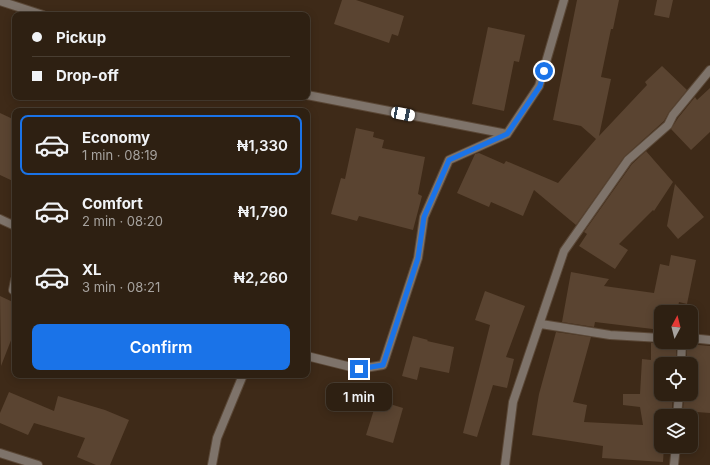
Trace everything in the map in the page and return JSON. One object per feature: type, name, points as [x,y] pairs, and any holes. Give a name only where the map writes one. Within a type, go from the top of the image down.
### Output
[{"type":"street","points":[[310,357],[359,369],[383,365],[418,258],[424,217],[449,160],[507,134],[540,86],[564,0]]},
{"type":"street","points":[[0,1],[34,12]]},
{"type":"street","points":[[505,465],[513,402],[541,324],[564,252],[628,160],[668,125],[673,115],[710,70]]},
{"type":"street","points":[[310,96],[507,134]]},
{"type":"street","points":[[0,219],[12,225]]},
{"type":"street","points":[[541,324],[610,335],[654,338]]},
{"type":"street","points":[[698,339],[710,340]]},
{"type":"street","points":[[212,465],[217,438],[242,378]]},
{"type":"street","points":[[0,453],[38,465]]},
{"type":"street","points":[[674,465],[675,453]]},
{"type":"building","points":[[342,0],[356,0],[404,16],[398,36],[392,34],[389,43],[334,24]]},
{"type":"building","points":[[577,0],[619,0],[601,77],[611,79],[599,136],[647,85],[645,82],[662,66],[687,90],[669,112],[664,121],[624,157],[576,225],[534,190],[523,216],[491,202],[489,207],[457,193],[475,154],[479,153],[504,164],[506,161],[558,183],[596,139],[581,126],[553,120]]},
{"type":"building","points":[[657,0],[673,0],[669,18],[654,15]]},
{"type":"building","points":[[488,27],[525,35],[519,62],[514,61],[504,111],[472,104]]},
{"type":"building","points":[[710,88],[710,132],[691,150],[671,129],[695,97],[697,100]]},
{"type":"building","points":[[0,113],[12,119],[12,181],[0,175]]},
{"type":"building","points":[[356,128],[374,132],[373,137],[384,140],[382,148],[425,157],[418,194],[422,196],[413,230],[359,216],[357,221],[331,214],[341,178],[345,179]]},
{"type":"building","points":[[646,151],[673,182],[654,211],[653,210],[619,244],[628,250],[615,269],[579,246],[587,234],[584,232],[632,164]]},
{"type":"building","points":[[675,184],[704,217],[678,239],[667,226]]},
{"type":"building","points":[[671,255],[696,260],[687,304],[679,302],[678,305],[654,305],[654,329],[595,322],[594,327],[562,322],[571,272],[609,279],[604,286],[654,293],[660,264],[669,266]]},
{"type":"building","points":[[485,291],[525,306],[506,357],[514,359],[507,388],[493,385],[477,437],[463,433],[490,325],[475,320]]},
{"type":"building","points":[[0,296],[12,302],[12,338],[1,366]]},
{"type":"building","points":[[556,332],[591,337],[573,402],[587,405],[584,422],[643,425],[640,407],[623,405],[623,394],[640,394],[642,359],[651,360],[651,343],[654,343],[654,349],[676,349],[676,357],[654,357],[654,401],[673,401],[672,409],[654,409],[654,453],[664,453],[663,462],[602,458],[603,446],[532,435],[539,394]]},
{"type":"building","points":[[413,336],[428,340],[427,341],[454,347],[449,373],[420,367],[417,380],[402,376]]},
{"type":"building","points":[[698,345],[710,346],[710,413],[698,412],[698,409],[683,409],[684,401],[698,401],[698,357],[687,357],[687,349],[698,349]]},
{"type":"building","points":[[9,392],[54,411],[58,396],[105,410],[129,420],[110,465],[96,465],[77,457],[85,438],[34,423],[28,435],[0,423],[0,413]]},
{"type":"building","points":[[377,400],[403,408],[393,443],[366,435]]},
{"type":"route","points":[[359,369],[383,365],[418,258],[424,217],[449,160],[507,134],[540,86],[544,71]]}]
